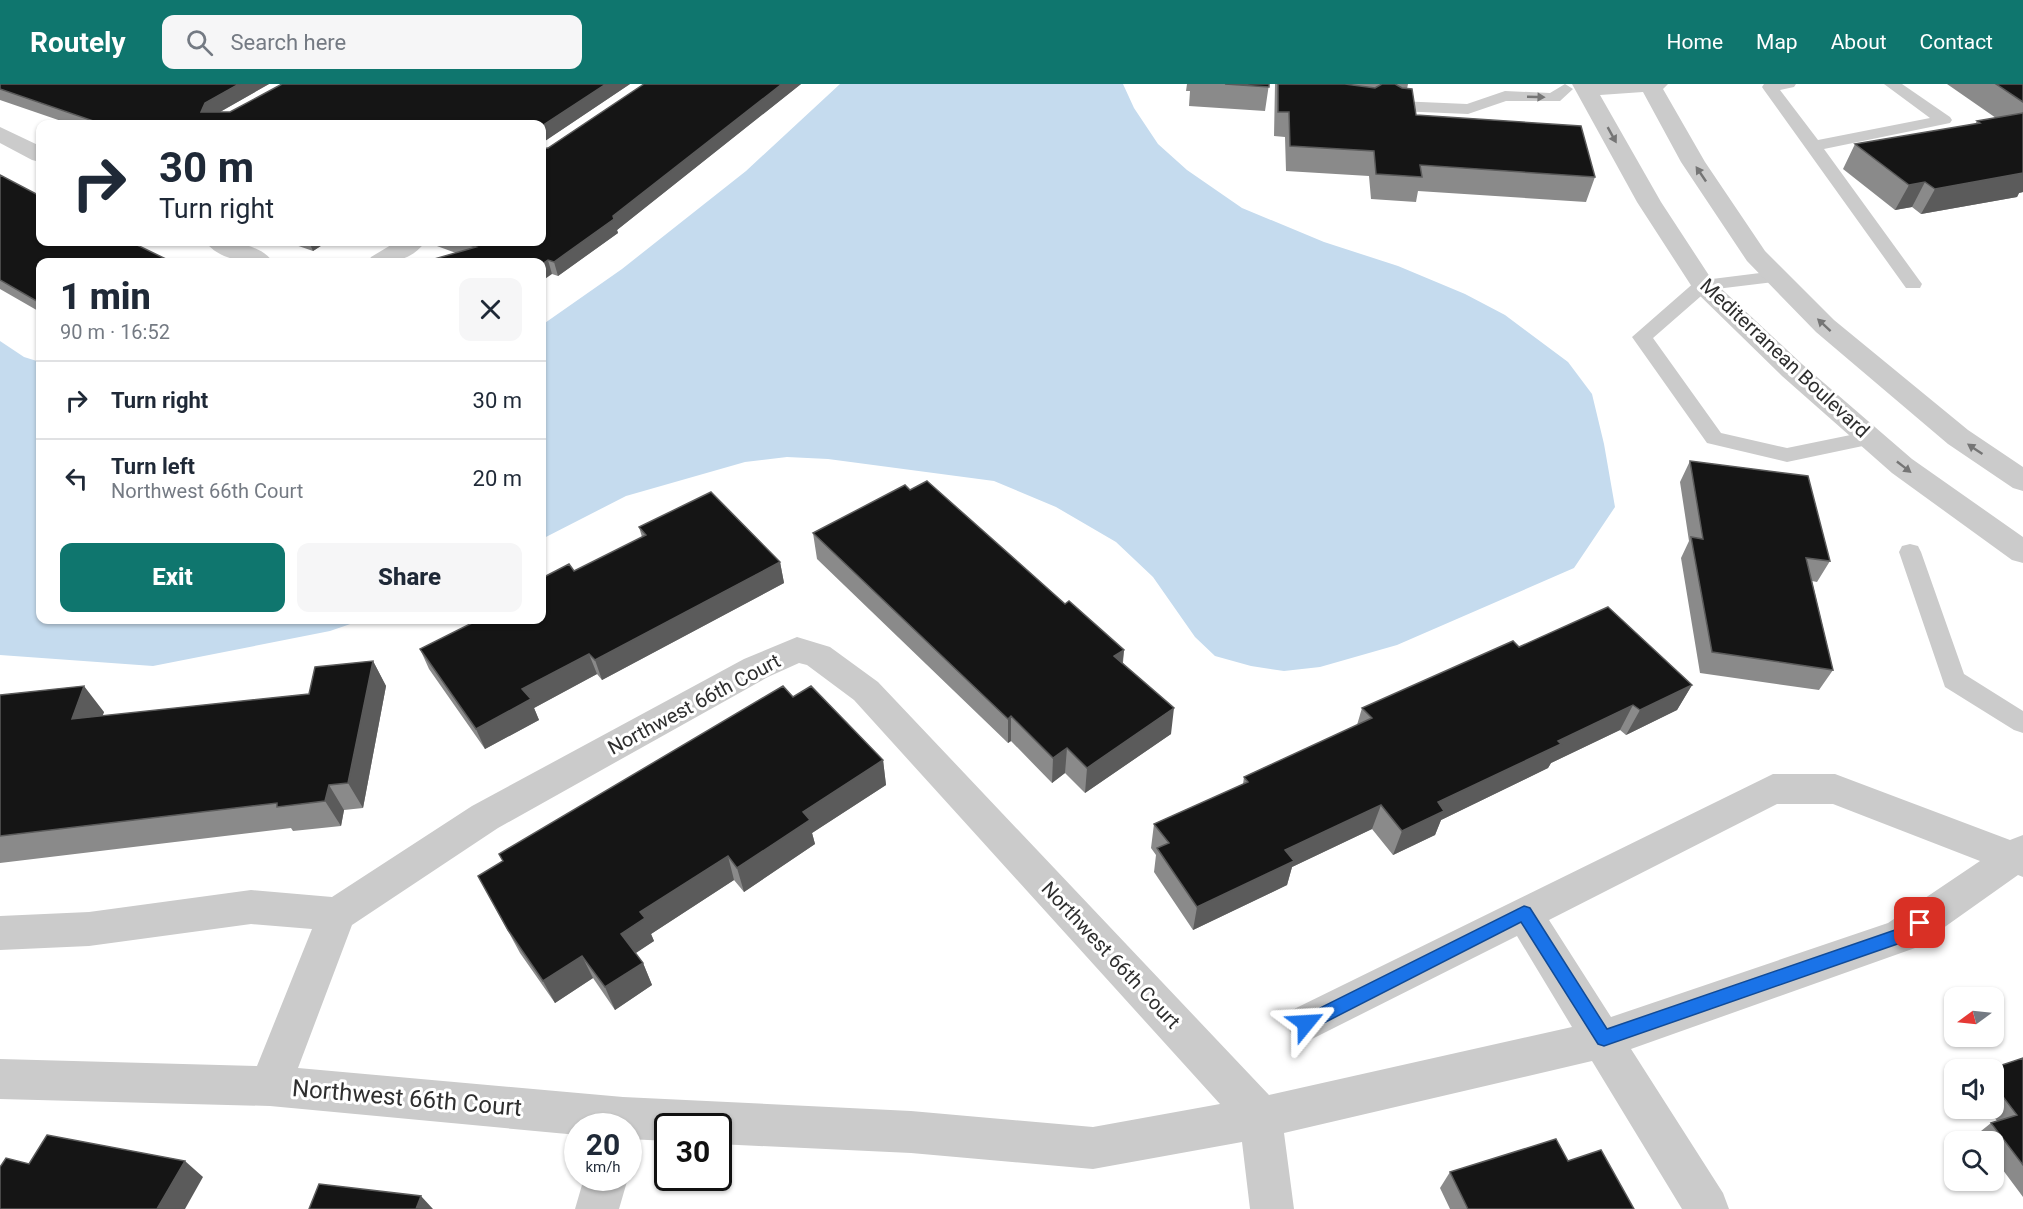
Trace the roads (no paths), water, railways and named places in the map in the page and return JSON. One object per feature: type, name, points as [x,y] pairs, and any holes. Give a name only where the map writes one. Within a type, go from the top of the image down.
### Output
[{"type":"street","points":[[1573,87],[1652,84],[1693,162],[1756,256],[1825,326],[1958,437],[2023,481]]},
{"type":"street","name":"Mediterranean Boulevard","points":[[1573,87],[1703,285],[1792,370],[1902,466],[2023,552]]},
{"type":"street","points":[[0,134],[36,153]]},
{"type":"street","points":[[226,246],[252,258]]},
{"type":"street","points":[[387,258],[406,246]]},
{"type":"street","name":"Northwest 66th Court","points":[[270,1086],[337,914],[485,817],[756,668],[797,650],[818,656],[866,691],[1261,1118]]},
{"type":"street","points":[[1306,1023],[1773,789],[1835,789],[2021,856]]},
{"type":"street","name":"Northwest 66th Court","points":[[642,1123],[911,1132],[1094,1148],[1261,1118],[1604,1038],[1901,936],[2021,856]]},
{"type":"street","points":[[0,933],[89,929],[251,907],[337,914]]},
{"type":"street","points":[[1524,913],[1604,1038],[1707,1209]]},
{"type":"street","name":"Northwest 66th Court","points":[[0,1079],[270,1086],[564,1116]]},
{"type":"street","points":[[1261,1118],[1272,1209]]},
{"type":"street","points":[[597,1209],[602,1191]]},
{"type":"lane","points":[[1788,84],[1770,87],[1913,284]]},
{"type":"lane","points":[[1814,146],[1944,120],[1892,84]]},
{"type":"lane","points":[[1398,106],[1468,109],[1504,90],[1554,98],[1573,87]]},
{"type":"lane","points":[[1776,277],[1703,285],[1642,337],[1714,438],[1787,455],[1869,438]]},
{"type":"lane","points":[[1910,552],[1954,680],[2023,723]]},
{"type":"water","points":[[840,84],[1123,84],[1134,108],[1158,144],[1187,170],[1242,208],[1324,242],[1398,266],[1465,294],[1505,315],[1568,362],[1592,394],[1615,507],[1574,568],[1397,645],[1320,667],[1284,671],[1251,666],[1215,656],[1195,637],[1153,577],[1116,542],[1056,507],[994,481],[828,459],[787,457],[745,462],[626,496],[546,537],[546,322],[622,269],[746,171]]},
{"type":"water","points":[[0,341],[24,357],[36,361],[36,624],[350,624],[330,631],[153,666],[0,655]]}]
